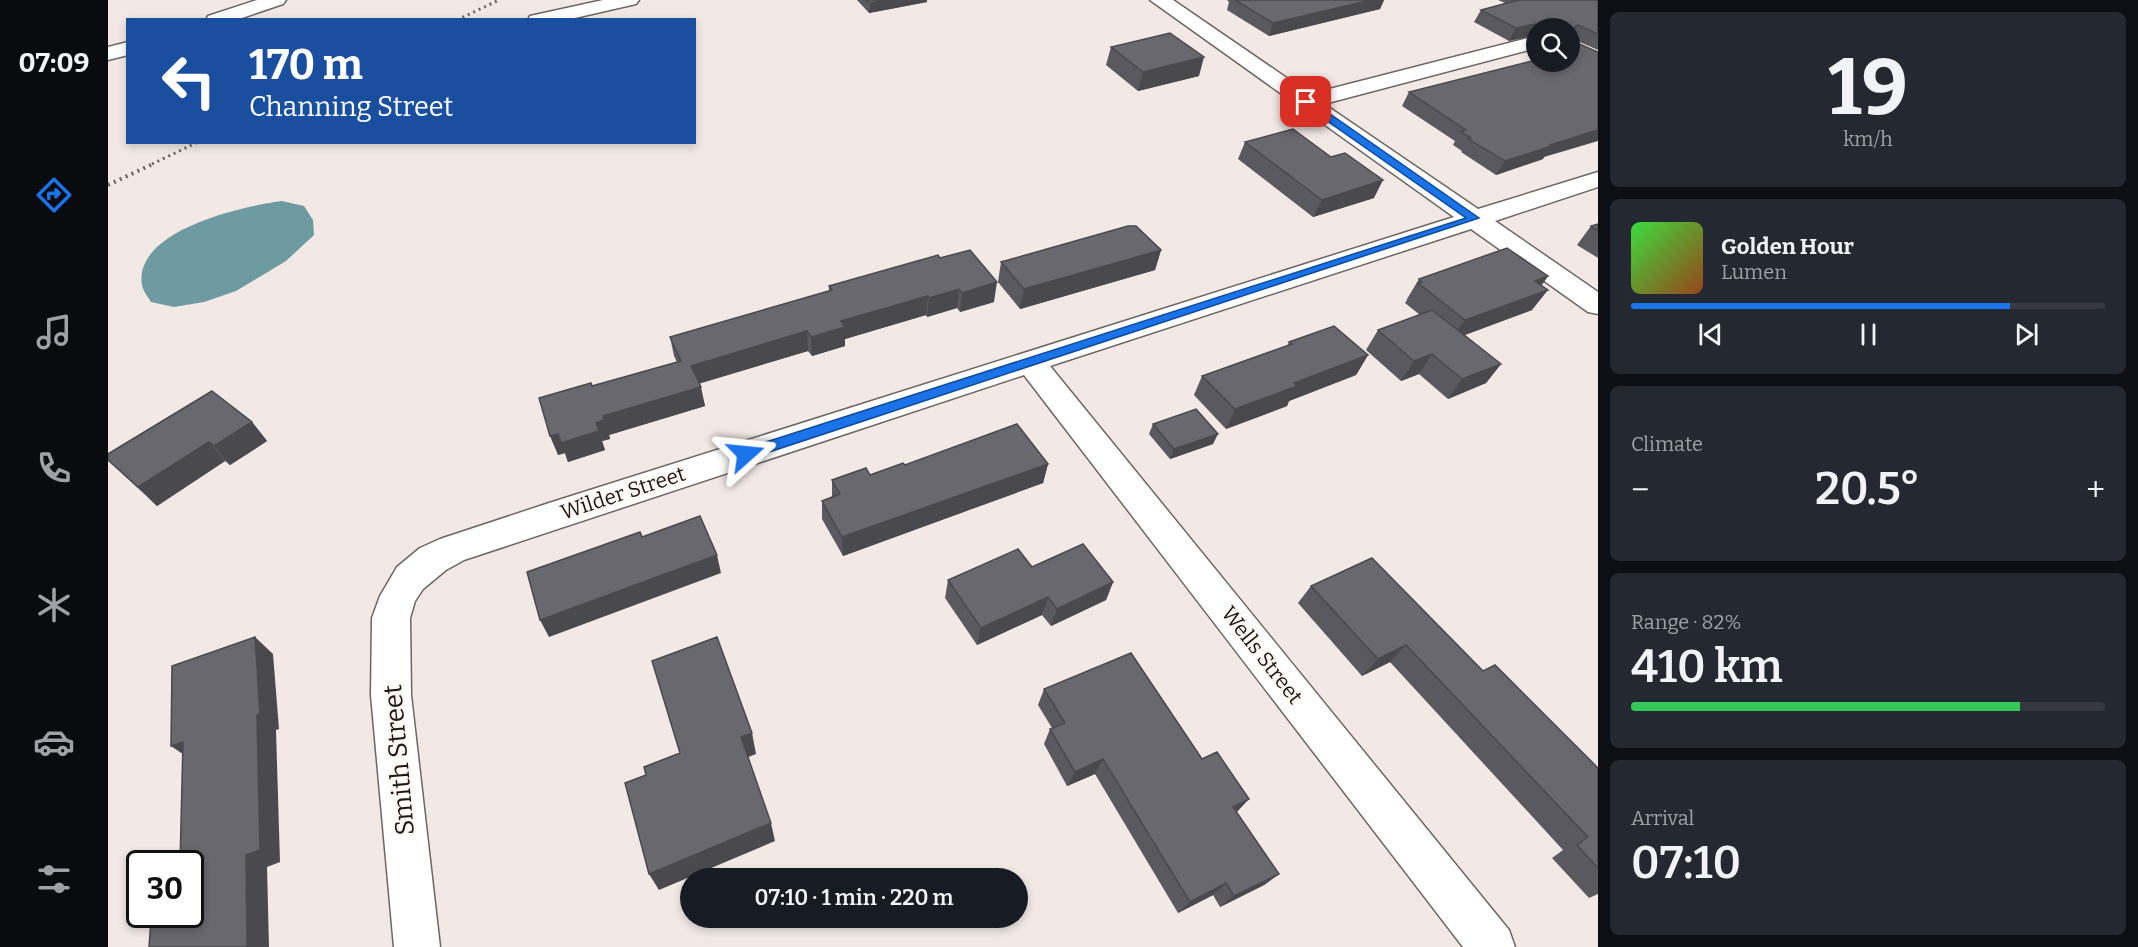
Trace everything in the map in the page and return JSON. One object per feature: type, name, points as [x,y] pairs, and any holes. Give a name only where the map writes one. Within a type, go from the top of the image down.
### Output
[{"type":"street","points":[[546,18],[629,0]]},
{"type":"street","points":[[1160,0],[1598,305]]},
{"type":"street","points":[[220,18],[266,1]]},
{"type":"street","points":[[1306,102],[1526,45]]},
{"type":"street","points":[[108,54],[126,49]]},
{"type":"street","name":"Wilder Street","points":[[410,578],[432,560],[452,549],[1598,179]]},
{"type":"street","name":"Wells Street","points":[[1031,363],[1492,947]]},
{"type":"street","name":"Smith Street","points":[[410,578],[398,596],[391,618],[391,694],[417,947]]},
{"type":"water","points":[[282,201],[304,206],[313,220],[314,235],[286,261],[236,291],[204,302],[174,307],[151,302],[142,285],[144,266],[155,249],[194,224],[243,208]]},
{"type":"building","points":[[866,0],[887,0],[870,3]]},
{"type":"building","points":[[1235,0],[1371,0],[1273,23]]},
{"type":"building","points":[[1519,0],[1598,0],[1598,34],[1580,26],[1580,18],[1526,18],[1526,26],[1516,28],[1481,10]]},
{"type":"building","points":[[1170,33],[1204,57],[1143,72],[1111,47]]},
{"type":"building","points":[[1580,44],[1598,52],[1598,130],[1505,161],[1468,139],[1471,138],[1461,132],[1466,130],[1409,92],[1526,63],[1526,72],[1580,72]]},
{"type":"building","points":[[1293,129],[1331,157],[1345,153],[1383,180],[1322,200],[1245,142]]},
{"type":"building","points":[[1598,224],[1598,231],[1591,226]]},
{"type":"building","points":[[1128,226],[1136,226],[1161,250],[1024,289],[1001,262]]},
{"type":"building","points":[[1507,248],[1548,276],[1535,281],[1548,290],[1465,320],[1418,283],[1422,282],[1419,279]]},
{"type":"building","points":[[970,250],[997,282],[962,293],[959,289],[929,298],[928,296],[841,321],[845,327],[811,337],[807,331],[691,366],[701,387],[603,416],[604,420],[596,423],[599,431],[561,443],[558,434],[550,436],[539,398],[681,361],[670,337],[832,290],[829,286],[938,255],[940,258]]},
{"type":"building","points":[[1432,310],[1501,364],[1462,379],[1432,354],[1414,361],[1378,330]]},
{"type":"building","points":[[1334,326],[1368,355],[1294,383],[1297,386],[1235,409],[1202,376],[1292,344],[1289,342]]},
{"type":"building","points":[[212,391],[252,422],[214,446],[209,442],[138,487],[108,460],[108,454]]},
{"type":"building","points":[[1196,409],[1218,434],[1174,449],[1153,424]]},
{"type":"building","points":[[1017,424],[1048,464],[842,537],[822,501],[840,494],[832,480],[866,468],[870,475],[903,463],[905,465]]},
{"type":"building","points":[[700,516],[717,555],[540,620],[527,572],[640,532],[642,537]]},
{"type":"building","points":[[1083,544],[1113,582],[1057,609],[1048,597],[981,628],[948,580],[1018,549],[1032,567]]},
{"type":"building","points":[[1372,558],[1483,671],[1495,665],[1598,768],[1598,868],[1577,845],[1588,837],[1406,645],[1378,659],[1311,586]]},
{"type":"building","points":[[255,637],[260,714],[257,715],[260,850],[246,855],[247,947],[149,947],[150,928],[204,928],[204,850],[180,850],[183,742],[171,746],[172,666]]},
{"type":"building","points":[[717,637],[752,733],[741,737],[771,823],[649,874],[625,783],[646,775],[644,767],[680,753],[652,661]]},
{"type":"building","points":[[1131,653],[1202,759],[1217,752],[1249,799],[1233,807],[1279,874],[1234,896],[1226,883],[1190,902],[1103,759],[1075,772],[1050,729],[1065,723],[1044,689]]},
{"type":"railway","points":[[461,18],[499,0]]},
{"type":"railway","points":[[152,164],[194,144]]},
{"type":"railway","points":[[108,185],[155,163]]},
{"type":"route","points":[[746,454],[1474,218],[1306,102]]}]
